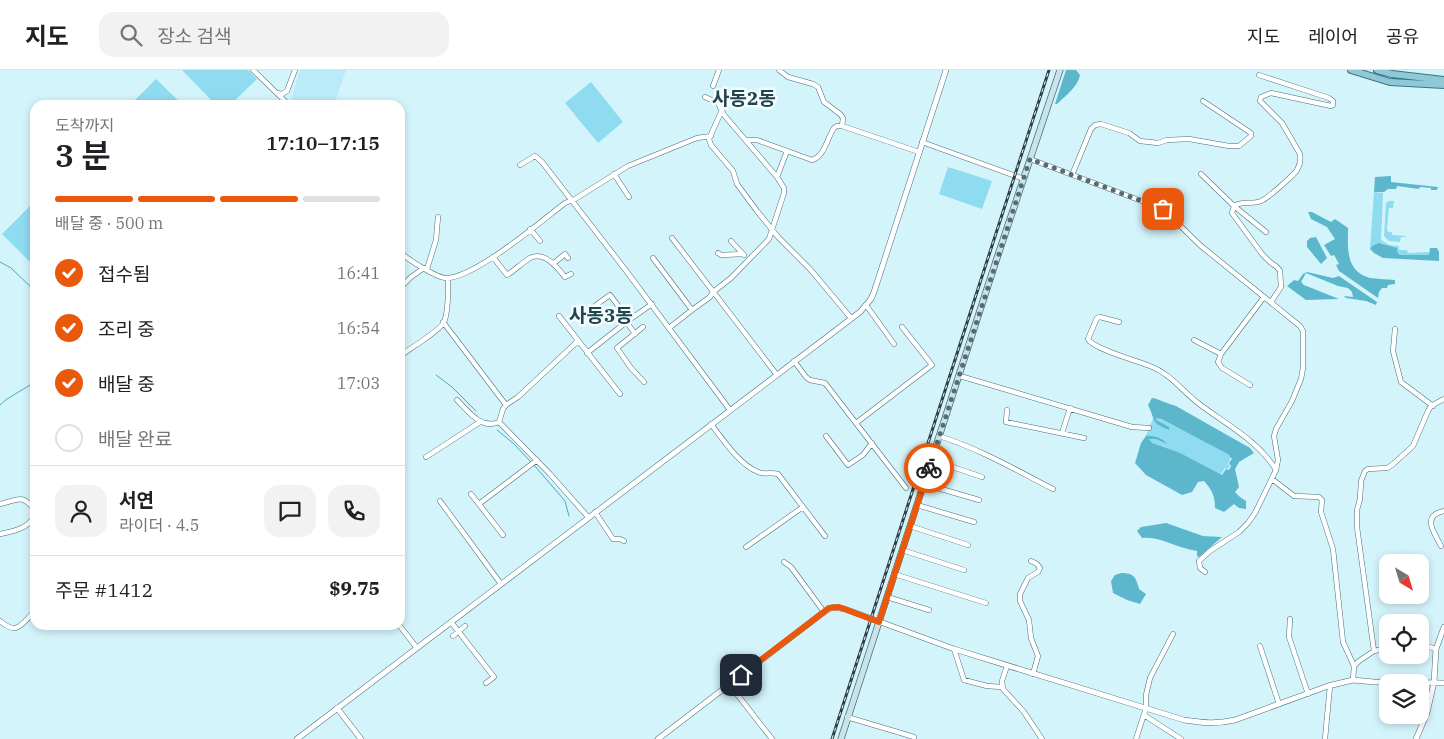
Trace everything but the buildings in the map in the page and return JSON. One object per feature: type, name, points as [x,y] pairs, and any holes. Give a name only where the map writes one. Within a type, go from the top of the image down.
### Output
[{"type":"main road","points":[[842,739],[847,717],[1060,70]]},
{"type":"main road","points":[[1351,70],[1390,82],[1444,85]]},
{"type":"main road","points":[[1380,70],[1392,74],[1444,80]]},
{"type":"street","points":[[253,70],[283,100]]},
{"type":"street","points":[[276,92],[282,94],[288,91],[295,70]]},
{"type":"street","points":[[713,86],[719,70]]},
{"type":"street","points":[[779,70],[788,76],[818,87],[824,102],[843,118],[842,126]]},
{"type":"street","points":[[297,739],[866,305],[874,292],[946,70]]},
{"type":"street","points":[[1259,75],[1329,98],[1333,101],[1331,106],[1271,93],[1261,97],[1262,105],[1282,123],[1300,154],[1301,160],[1296,172],[1265,200],[1258,203],[1240,202],[1234,206],[1232,213],[1262,254],[1278,267],[1280,271],[1280,287],[1271,302]]},
{"type":"street","points":[[668,328],[710,297],[769,238],[784,193],[784,188],[777,177],[730,122],[718,103],[705,96]]},
{"type":"street","points":[[1072,175],[1091,129],[1101,124],[1129,133],[1140,141],[1158,143],[1168,140],[1189,139],[1240,146],[1251,136],[1251,134],[1203,101]]},
{"type":"street","points":[[722,110],[709,139],[711,145],[733,171],[734,178],[743,193],[788,248],[810,269],[851,318]]},
{"type":"street","points":[[746,140],[757,140],[812,160],[821,154],[834,128],[842,126],[919,152]]},
{"type":"street","points":[[405,256],[441,277],[448,278],[474,269],[570,200],[628,166],[697,138],[711,136]]},
{"type":"street","points":[[922,142],[1024,179]]},
{"type":"street","points":[[777,177],[787,151]]},
{"type":"street","points":[[520,165],[532,156],[537,157],[652,304],[730,410]]},
{"type":"street","points":[[1030,159],[1163,209],[1201,246],[1300,326],[1303,331],[1304,367],[1302,379],[1274,436],[1278,460],[1276,470],[1255,513],[1248,523],[1239,532],[1210,551],[1199,561],[1200,568],[1205,572]]},
{"type":"street","points":[[614,174],[629,197]]},
{"type":"street","points":[[1201,174],[1234,206],[1266,232]]},
{"type":"street","points":[[405,283],[411,277],[426,269],[436,240],[438,217]]},
{"type":"street","points":[[530,229],[540,241]]},
{"type":"street","points":[[672,238],[776,375]]},
{"type":"street","points":[[731,242],[749,260]]},
{"type":"street","points":[[718,253],[721,255],[743,254]]},
{"type":"street","points":[[554,263],[565,254],[568,258]]},
{"type":"street","points":[[493,257],[507,274],[530,258],[537,256],[554,263],[565,277],[571,274]]},
{"type":"street","points":[[654,258],[692,310]]},
{"type":"street","points":[[405,352],[438,329],[444,322],[448,278]]},
{"type":"street","points":[[596,305],[610,295],[629,320],[628,324],[635,334]]},
{"type":"street","points":[[1250,385],[1222,368],[1218,362],[1221,354],[1264,297]]},
{"type":"street","points":[[587,353],[652,304]]},
{"type":"street","points":[[866,305],[894,344]]},
{"type":"street","points":[[559,316],[620,394]]},
{"type":"street","points":[[1119,322],[1100,317],[1097,318],[1088,340],[1102,349],[1162,371],[1196,402],[1256,445],[1276,470]]},
{"type":"street","points":[[444,322],[506,405]]},
{"type":"street","points":[[643,327],[617,348],[644,382]]},
{"type":"street","points":[[856,424],[932,366],[902,327]]},
{"type":"street","points":[[1396,330],[1393,351],[1401,382],[1433,406]]},
{"type":"street","points":[[1194,340],[1221,354]]},
{"type":"street","points":[[457,400],[480,422],[494,425],[499,422],[506,405],[518,397],[578,341]]},
{"type":"street","points":[[794,361],[810,380],[825,383],[906,488]]},
{"type":"street","points":[[960,376],[1132,427],[1148,428]]},
{"type":"street","points":[[1374,650],[1357,527],[1361,481],[1365,471],[1368,469],[1387,468],[1413,446],[1428,411],[1444,400]]},
{"type":"street","points":[[1062,434],[1070,408]]},
{"type":"street","points":[[1007,410],[1006,422],[1084,438]]},
{"type":"street","points":[[426,457],[480,422]]},
{"type":"street","points":[[499,422],[534,462],[588,517]]},
{"type":"street","points":[[711,424],[728,446],[751,469],[766,474],[778,474],[825,536]]},
{"type":"street","points":[[826,436],[848,465],[863,455],[872,444]]},
{"type":"street","points":[[939,436],[992,457],[1053,489]]},
{"type":"street","points":[[932,460],[982,477]]},
{"type":"street","points":[[479,504],[534,462]]},
{"type":"street","points":[[1272,479],[1294,496],[1319,496],[1322,500],[1321,512],[1333,549],[1344,642],[1354,666],[1353,680]]},
{"type":"street","points":[[924,484],[979,500]]},
{"type":"street","points":[[471,494],[503,535]]},
{"type":"street","points":[[0,504],[22,498],[30,504]]},
{"type":"street","points":[[440,501],[501,584]]},
{"type":"street","points":[[917,505],[974,522]]},
{"type":"street","points":[[746,547],[803,507]]},
{"type":"street","points":[[1441,546],[1430,525],[1431,518],[1436,513],[1444,511]]},
{"type":"street","points":[[594,512],[613,539],[624,541]]},
{"type":"street","points":[[0,534],[15,531],[30,522]]},
{"type":"street","points":[[910,526],[968,545]]},
{"type":"street","points":[[902,550],[964,570]]},
{"type":"street","points":[[1031,561],[1040,568],[1023,585],[1020,600],[1029,620],[1031,638],[1038,656],[1033,674]]},
{"type":"street","points":[[784,562],[790,567],[824,612]]},
{"type":"street","points":[[894,574],[986,603]]},
{"type":"street","points":[[887,597],[929,610]]},
{"type":"street","points":[[658,739],[833,607],[839,607],[1006,666],[1184,720],[1207,724],[1221,724],[1235,720],[1330,686],[1353,680],[1444,683]]},
{"type":"street","points":[[0,621],[8,628],[15,629],[30,616]]},
{"type":"street","points":[[1290,619],[1290,637],[1308,694]]},
{"type":"street","points":[[451,622],[494,677],[486,683]]},
{"type":"street","points":[[453,636],[465,626]]},
{"type":"street","points":[[1416,739],[1426,713],[1434,682],[1436,649],[1444,627]]},
{"type":"street","points":[[403,630],[416,648]]},
{"type":"street","points":[[1136,739],[1146,708],[1146,695],[1150,678],[1173,634]]},
{"type":"street","points":[[1260,646],[1279,704]]},
{"type":"street","points":[[1429,647],[1436,649]]},
{"type":"street","points":[[954,649],[964,680],[987,686],[1002,687],[1024,712],[1042,739]]},
{"type":"street","points":[[1354,666],[1366,655],[1379,649]]},
{"type":"street","points":[[1002,687],[1006,666]]},
{"type":"street","points":[[729,684],[772,739]]},
{"type":"street","points":[[1325,739],[1330,686]]},
{"type":"street","points":[[337,708],[361,739]]},
{"type":"street","points":[[1144,715],[1182,739]]},
{"type":"street","points":[[847,717],[914,737]]},
{"type":"shaded area","points":[[182,70],[248,70],[257,79],[235,100],[211,100]]},
{"type":"shaded area","points":[[300,70],[346,70],[336,100],[291,100]]},
{"type":"shaded area","points":[[1066,70],[1076,70],[1080,75],[1079,79],[1071,91],[1055,104]]},
{"type":"shaded area","points":[[156,79],[178,100],[135,100]]},
{"type":"shaded area","points":[[591,82],[623,122],[598,143],[565,103]]},
{"type":"shaded area","points":[[948,167],[992,181],[982,209],[939,194]]},
{"type":"shaded area","points":[[1391,176],[1391,182],[1438,187],[1437,190],[1431,190],[1431,188],[1420,187],[1419,189],[1397,186],[1396,189],[1374,192],[1375,177]]},
{"type":"shaded area","points":[[1374,192],[1383,193],[1381,240],[1389,245],[1399,246],[1399,250],[1407,250],[1408,253],[1429,252],[1429,255],[1400,255],[1397,252],[1397,248],[1388,247],[1382,243],[1372,246],[1370,249]]},
{"type":"shaded area","points":[[1394,201],[1393,208],[1389,208],[1387,229],[1388,232],[1392,232],[1392,235],[1406,236],[1401,237],[1400,242],[1389,241],[1384,236],[1386,203]]},
{"type":"shaded area","points":[[30,206],[30,262],[2,234]]},
{"type":"shaded area","points":[[1308,212],[1312,212],[1331,222],[1335,219],[1348,228],[1349,256],[1351,263],[1360,273],[1369,278],[1395,280],[1395,284],[1382,288],[1378,298],[1339,271],[1336,265],[1339,264],[1334,255],[1331,256],[1324,245],[1335,239],[1327,227],[1311,219]]},
{"type":"shaded area","points":[[1316,237],[1327,258],[1321,264],[1307,247],[1307,241],[1310,238]]},
{"type":"shaded area","points":[[1379,243],[1397,248],[1397,252],[1400,255],[1429,255],[1430,248],[1437,248],[1439,261],[1383,258],[1370,249]]},
{"type":"shaded area","points":[[1307,272],[1333,278],[1339,276],[1377,302],[1376,305],[1366,301],[1346,298],[1344,296],[1353,297],[1352,292],[1348,288],[1306,273],[1301,282],[1304,285],[1339,299],[1306,300],[1287,286],[1294,280],[1298,281],[1303,274]]},
{"type":"shaded area","points":[[1152,398],[1176,406],[1250,448],[1254,453],[1239,462],[1235,469],[1239,487],[1235,492],[1246,501],[1246,509],[1239,508],[1234,504],[1224,512],[1215,508],[1212,493],[1204,481],[1198,482],[1192,492],[1182,495],[1146,475],[1135,463],[1141,443],[1146,436],[1149,436],[1160,439],[1167,444],[1156,439],[1149,439],[1152,443],[1180,453],[1222,475],[1231,466],[1229,463],[1232,459],[1228,454],[1161,419],[1156,418],[1156,420],[1169,427],[1169,430],[1156,423],[1148,405]]},
{"type":"shaded area","points":[[1154,416],[1232,455],[1228,469],[1225,468],[1220,476],[1144,440]]},
{"type":"shaded area","points":[[1166,523],[1203,536],[1222,537],[1199,557],[1197,556],[1197,551],[1156,539],[1142,538],[1137,531],[1141,527]]},
{"type":"shaded area","points":[[1121,573],[1134,576],[1139,589],[1146,594],[1140,604],[1113,593],[1111,581],[1115,575]]},
{"type":"waterway","points":[[0,262],[11,268],[30,286]]},
{"type":"waterway","points":[[436,375],[452,387],[476,411]]},
{"type":"waterway","points":[[0,405],[30,385]]},
{"type":"waterway","points":[[497,430],[531,462]]},
{"type":"waterway","points":[[534,465],[565,501],[569,516]]},
{"type":"railway","points":[[832,739],[1049,70]]},
{"type":"way so far","points":[[929,468],[1030,159],[1163,209]]},
{"type":"district","name":"사동2동","points":[[744,98]]},
{"type":"district","name":"사동3동","points":[[601,315]]},
{"type":"route","points":[[741,675],[829,608],[839,607],[879,622],[929,468]]}]
